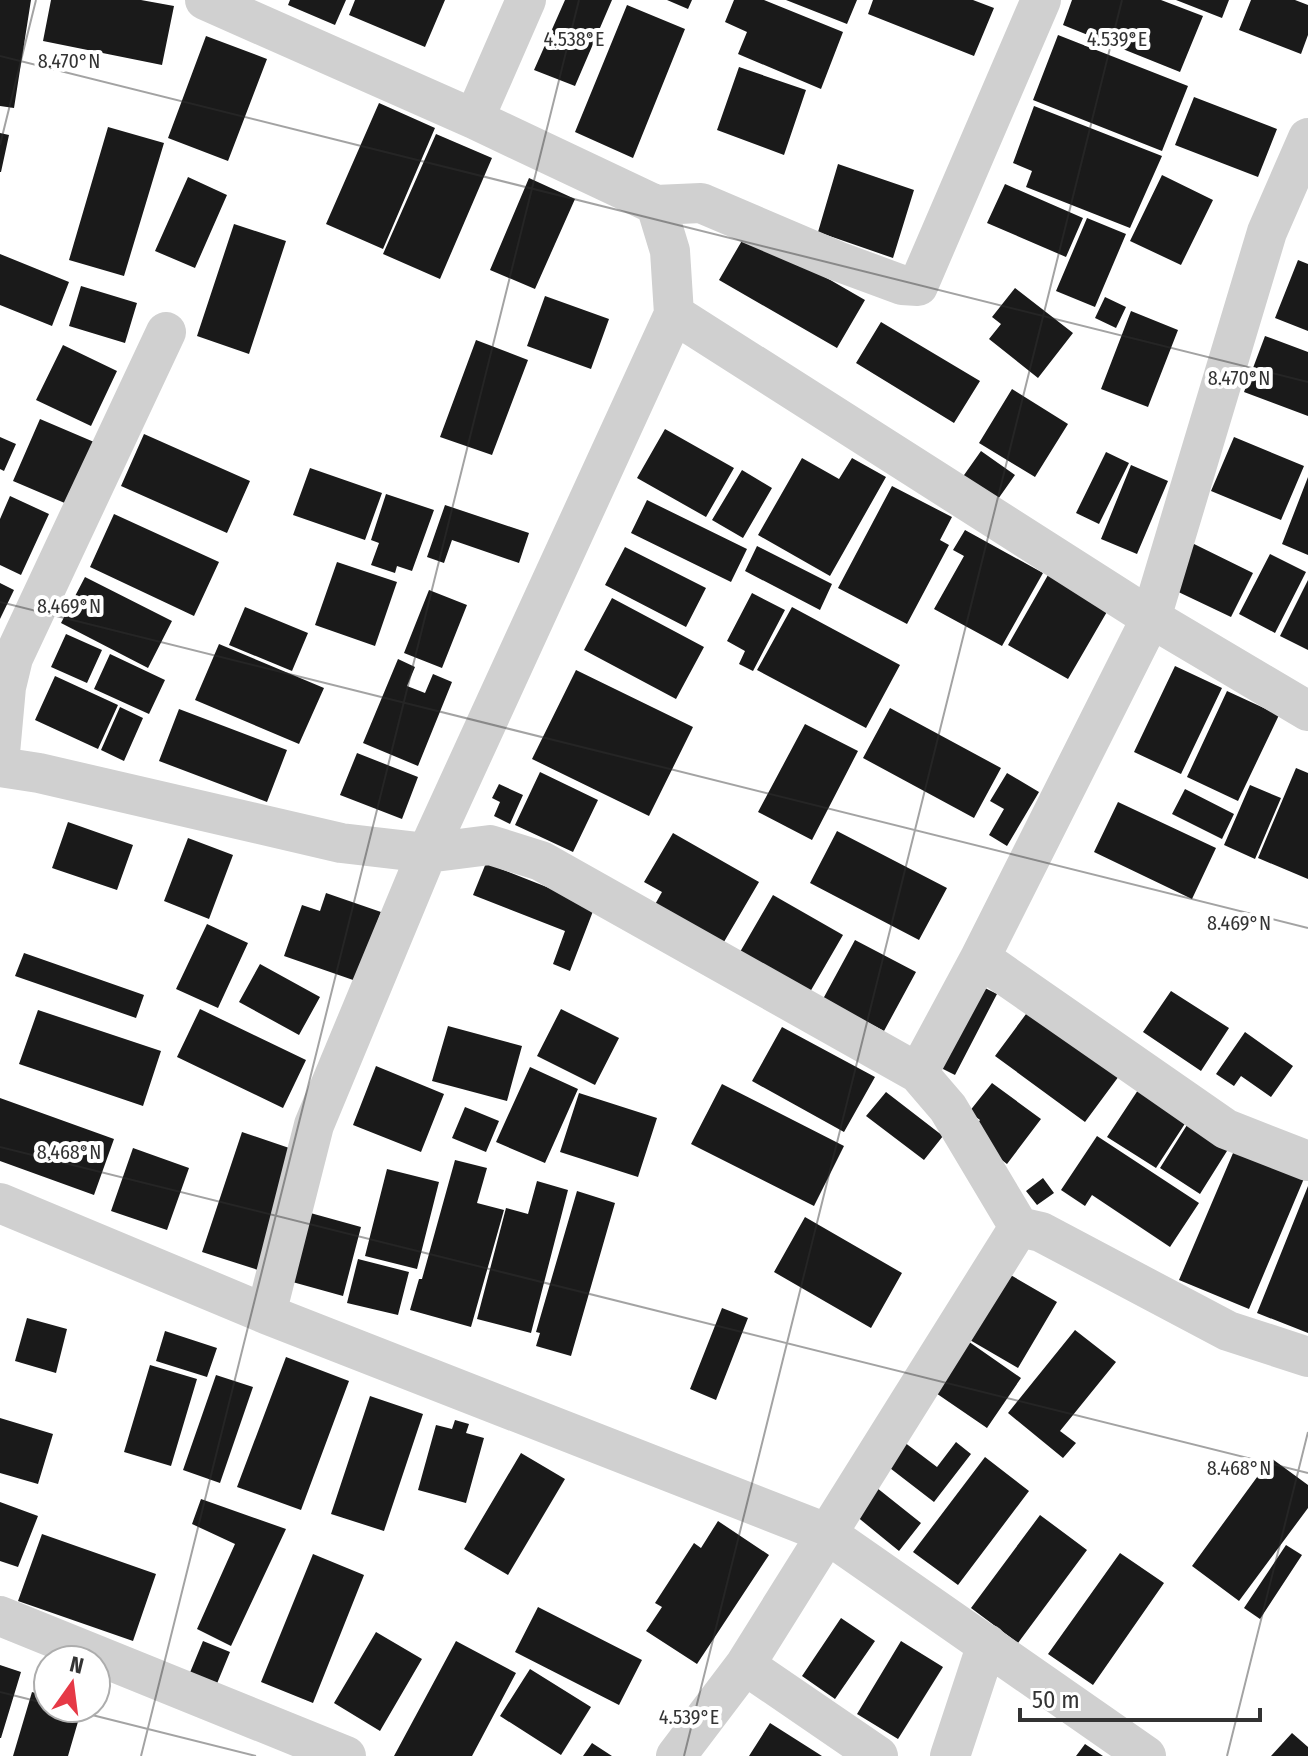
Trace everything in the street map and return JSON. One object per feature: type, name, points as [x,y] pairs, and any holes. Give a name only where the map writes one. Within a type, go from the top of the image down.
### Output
[{"type":"street","points":[[205,0],[474,119],[656,205],[701,203],[850,266],[902,285],[918,286],[1041,0]]},
{"type":"street","points":[[474,119],[526,0]]},
{"type":"street","points":[[918,1073],[980,958],[1151,618],[1267,232],[1308,138]]},
{"type":"street","points":[[266,1314],[314,1125],[427,853],[674,314],[670,251],[656,205]]},
{"type":"street","points":[[674,314],[1151,618],[1308,711]]},
{"type":"street","points":[[0,753],[6,687],[13,658],[166,332]]},
{"type":"street","points":[[0,767],[54,776],[341,843],[427,853],[490,845],[541,861],[918,1073],[948,1108],[1019,1227],[1041,1232],[1228,1331],[1308,1357]]},
{"type":"street","points":[[980,958],[1226,1129],[1308,1161]]},
{"type":"street","points":[[0,1203],[266,1314],[826,1533],[1146,1756]]},
{"type":"street","points":[[676,1756],[745,1665],[1019,1227]]},
{"type":"street","points":[[0,1616],[346,1756]]},
{"type":"street","points":[[950,1756],[987,1644]]},
{"type":"street","points":[[745,1665],[878,1756]]},
{"type":"building","points":[[0,0],[31,0],[14,108],[0,106]]},
{"type":"building","points":[[51,0],[141,0],[174,6],[162,65],[43,41]]},
{"type":"building","points":[[290,0],[346,0],[335,25],[288,5]]},
{"type":"building","points":[[355,0],[445,0],[425,47],[349,15]]},
{"type":"building","points":[[565,0],[612,0],[575,86],[534,70]]},
{"type":"building","points":[[667,0],[692,0],[688,9]]},
{"type":"building","points":[[734,0],[764,0],[843,32],[821,89],[738,54],[747,32],[725,22]]},
{"type":"building","points":[[786,0],[857,0],[847,24]]},
{"type":"building","points":[[873,0],[973,0],[994,8],[974,56],[868,14]]},
{"type":"building","points":[[1072,0],[1161,0],[1203,16],[1180,72],[1063,25]]},
{"type":"building","points":[[1176,0],[1229,0],[1222,18]]},
{"type":"building","points":[[1251,0],[1295,0],[1308,5],[1308,35],[1301,54],[1239,30]]},
{"type":"building","points":[[627,5],[685,29],[633,158],[575,132]]},
{"type":"building","points":[[1058,35],[1188,86],[1162,151],[1033,100]]},
{"type":"building","points":[[206,36],[267,59],[228,161],[168,138]]},
{"type":"building","points":[[739,67],[806,90],[784,155],[717,130]]},
{"type":"building","points":[[1194,97],[1277,129],[1258,177],[1175,145]]},
{"type":"building","points":[[379,103],[435,128],[383,249],[326,224]]},
{"type":"building","points":[[1034,106],[1162,156],[1130,228],[1026,187],[1032,171],[1013,163]]},
{"type":"building","points":[[108,127],[164,143],[124,276],[69,260]]},
{"type":"building","points":[[0,133],[9,135],[1,172],[0,172]]},
{"type":"building","points":[[436,134],[492,158],[440,279],[383,254]]},
{"type":"building","points":[[838,164],[914,190],[893,258],[818,232]]},
{"type":"building","points":[[1162,175],[1213,200],[1181,265],[1130,241]]},
{"type":"building","points":[[188,177],[227,195],[195,268],[155,251]]},
{"type":"building","points":[[529,178],[575,199],[535,289],[490,270]]},
{"type":"building","points":[[1005,184],[1083,218],[1066,257],[987,223]]},
{"type":"building","points":[[1087,218],[1126,234],[1095,307],[1056,291]]},
{"type":"building","points":[[234,224],[286,241],[249,354],[197,336]]},
{"type":"building","points":[[747,232],[865,300],[837,348],[719,280]]},
{"type":"building","points":[[0,254],[69,282],[52,326],[0,305]]},
{"type":"building","points":[[1298,260],[1308,264],[1308,331],[1275,318]]},
{"type":"building","points":[[81,286],[137,303],[125,343],[69,326]]},
{"type":"building","points":[[1015,288],[1073,333],[1038,378],[989,339],[1001,324],[992,317]]},
{"type":"building","points":[[545,296],[609,319],[591,369],[527,346]]},
{"type":"building","points":[[1105,297],[1126,307],[1116,328],[1095,318]]},
{"type":"building","points":[[1131,311],[1178,330],[1148,407],[1101,389]]},
{"type":"building","points":[[881,322],[980,381],[954,423],[856,363]]},
{"type":"building","points":[[1265,336],[1308,352],[1308,416],[1244,392]]},
{"type":"building","points":[[476,340],[528,360],[492,455],[440,437]]},
{"type":"building","points":[[63,345],[117,371],[91,426],[36,400]]},
{"type":"building","points":[[1012,389],[1068,424],[1035,477],[979,443]]},
{"type":"building","points":[[40,419],[94,442],[67,504],[13,481]]},
{"type":"building","points":[[665,429],[734,468],[706,517],[637,478]]},
{"type":"building","points":[[144,434],[250,481],[227,533],[121,486]]},
{"type":"building","points":[[0,437],[16,444],[4,471],[0,469]]},
{"type":"building","points":[[1234,437],[1304,466],[1281,520],[1211,491]]},
{"type":"building","points":[[981,451],[1015,475],[991,509],[957,485]]},
{"type":"building","points":[[1106,452],[1129,463],[1099,524],[1076,513]]},
{"type":"building","points":[[802,458],[839,479],[852,458],[886,477],[830,576],[758,535]]},
{"type":"building","points":[[1131,465],[1168,481],[1137,554],[1101,539]]},
{"type":"building","points":[[310,468],[382,493],[365,540],[293,515]]},
{"type":"building","points":[[742,470],[772,488],[743,538],[712,520]]},
{"type":"building","points":[[1308,477],[1308,555],[1282,544]]},
{"type":"building","points":[[892,486],[952,517],[940,540],[949,545],[907,624],[838,588]]},
{"type":"building","points":[[386,494],[434,510],[412,571],[397,566],[395,573],[371,565],[379,543],[371,540]]},
{"type":"building","points":[[10,496],[49,514],[21,575],[0,565],[0,519]]},
{"type":"building","points":[[647,500],[747,549],[731,582],[631,533]]},
{"type":"building","points":[[445,505],[529,533],[519,563],[452,540],[444,563],[427,557]]},
{"type":"building","points":[[114,514],[219,562],[194,616],[90,567]]},
{"type":"building","points":[[965,530],[1043,573],[1002,646],[934,609],[964,556],[953,550]]},
{"type":"building","points":[[1192,543],[1253,573],[1231,617],[1170,588]]},
{"type":"building","points":[[757,546],[832,584],[820,610],[745,571]]},
{"type":"building","points":[[625,547],[706,588],[686,627],[605,585]]},
{"type":"building","points":[[1270,554],[1306,572],[1275,633],[1239,614]]},
{"type":"building","points":[[337,562],[397,582],[375,646],[315,625]]},
{"type":"building","points":[[1048,575],[1108,610],[1068,679],[1008,645]]},
{"type":"building","points":[[85,577],[172,621],[148,668],[61,623]]},
{"type":"building","points":[[1308,580],[1308,650],[1280,636]]},
{"type":"building","points":[[0,583],[14,590],[0,619]]},
{"type":"building","points":[[429,590],[467,605],[442,668],[404,653]]},
{"type":"building","points":[[752,593],[785,610],[753,671],[739,664],[745,651],[727,641]]},
{"type":"building","points":[[612,598],[704,647],[676,699],[584,650]]},
{"type":"building","points":[[245,607],[308,633],[292,671],[229,645]]},
{"type":"building","points":[[792,607],[900,665],[866,728],[757,670]]},
{"type":"building","points":[[66,634],[102,650],[87,683],[51,667]]},
{"type":"building","points":[[219,644],[324,688],[299,744],[195,700]]},
{"type":"building","points":[[110,654],[165,680],[149,714],[94,689]]},
{"type":"building","points":[[398,659],[415,667],[407,686],[425,693],[433,674],[452,682],[418,766],[363,743]]},
{"type":"building","points":[[1175,666],[1222,688],[1181,774],[1134,752]]},
{"type":"building","points":[[576,670],[693,727],[649,816],[532,759]]},
{"type":"building","points":[[55,676],[118,705],[98,749],[35,720]]},
{"type":"building","points":[[1227,691],[1279,715],[1238,801],[1187,777]]},
{"type":"building","points":[[120,707],[143,718],[124,761],[101,750]]},
{"type":"building","points":[[890,708],[1001,768],[974,818],[863,758]]},
{"type":"building","points":[[179,709],[287,750],[267,802],[159,761]]},
{"type":"building","points":[[805,724],[858,751],[812,840],[758,812]]},
{"type":"building","points":[[357,753],[418,777],[402,819],[340,795]]},
{"type":"building","points":[[1296,768],[1308,773],[1308,879],[1258,858]]},
{"type":"building","points":[[540,772],[598,800],[573,852],[515,825]]},
{"type":"building","points":[[1007,773],[1039,792],[1007,846],[989,835],[1004,809],[990,801]]},
{"type":"building","points":[[499,784],[523,795],[510,824],[494,816],[500,802],[492,798]]},
{"type":"building","points":[[1250,785],[1281,798],[1255,859],[1224,845]]},
{"type":"building","points":[[1185,789],[1234,814],[1222,839],[1172,814]]},
{"type":"building","points":[[1118,802],[1216,848],[1192,899],[1094,852]]},
{"type":"building","points":[[68,822],[133,845],[117,890],[52,868]]},
{"type":"building","points":[[837,831],[947,888],[919,940],[810,883]]},
{"type":"building","points":[[673,833],[759,882],[721,947],[653,908],[662,892],[644,882]]},
{"type":"building","points":[[188,838],[233,855],[209,919],[164,901]]},
{"type":"building","points":[[486,863],[595,906],[570,971],[553,964],[565,931],[473,895]]},
{"type":"building","points":[[326,893],[381,912],[356,981],[284,956],[302,905],[320,911]]},
{"type":"building","points":[[773,895],[843,935],[810,992],[740,952]]},
{"type":"building","points":[[207,924],[248,943],[218,1008],[176,989]]},
{"type":"building","points":[[855,940],[916,972],[884,1031],[823,999]]},
{"type":"building","points":[[24,953],[144,995],[136,1018],[15,976]]},
{"type":"building","points":[[260,964],[320,997],[299,1035],[239,1002]]},
{"type":"building","points":[[973,982],[997,994],[955,1075],[931,1063]]},
{"type":"building","points":[[1171,991],[1229,1028],[1201,1071],[1143,1032]]},
{"type":"building","points":[[200,1009],[306,1060],[283,1108],[177,1057]]},
{"type":"building","points":[[561,1009],[619,1038],[595,1085],[537,1056]]},
{"type":"building","points":[[38,1010],[161,1051],[143,1106],[19,1064]]},
{"type":"building","points":[[1029,1010],[1119,1076],[1085,1122],[995,1056]]},
{"type":"building","points":[[448,1026],[522,1046],[507,1101],[432,1081]]},
{"type":"building","points":[[782,1027],[875,1077],[844,1132],[752,1081]]},
{"type":"building","points":[[1245,1032],[1293,1066],[1271,1097],[1241,1076],[1234,1086],[1216,1074]]},
{"type":"building","points":[[376,1066],[444,1094],[421,1152],[353,1125]]},
{"type":"building","points":[[530,1067],[578,1089],[545,1163],[496,1142]]},
{"type":"building","points":[[992,1083],[1041,1119],[1007,1164],[969,1135],[980,1120],[969,1112]]},
{"type":"building","points":[[722,1084],[844,1146],[814,1206],[691,1144]]},
{"type":"building","points":[[1140,1087],[1188,1119],[1156,1168],[1107,1137]]},
{"type":"building","points":[[886,1092],[943,1136],[924,1160],[866,1116]]},
{"type":"building","points":[[579,1093],[657,1118],[638,1177],[560,1152]]},
{"type":"building","points":[[0,1098],[114,1139],[94,1195],[0,1161]]},
{"type":"building","points":[[465,1107],[499,1121],[486,1152],[452,1138]]},
{"type":"building","points":[[1192,1117],[1232,1143],[1200,1194],[1160,1168]]},
{"type":"building","points":[[242,1132],[298,1151],[258,1270],[202,1252]]},
{"type":"building","points":[[1097,1136],[1199,1203],[1170,1247],[1092,1195],[1085,1206],[1061,1190]]},
{"type":"building","points":[[1239,1139],[1308,1169],[1249,1309],[1179,1280]]},
{"type":"building","points":[[133,1148],[189,1168],[167,1230],[111,1211]]},
{"type":"building","points":[[455,1160],[487,1168],[477,1203],[504,1210],[471,1327],[410,1310],[419,1279],[422,1279]]},
{"type":"building","points":[[387,1169],[439,1182],[417,1269],[365,1256]]},
{"type":"building","points":[[1043,1178],[1054,1193],[1037,1205],[1026,1191]]},
{"type":"building","points":[[537,1181],[568,1190],[531,1333],[477,1319],[506,1208],[528,1214]]},
{"type":"building","points":[[1308,1186],[1308,1333],[1257,1313]]},
{"type":"building","points":[[577,1191],[615,1203],[571,1356],[536,1346],[540,1333],[536,1332]]},
{"type":"building","points":[[296,1209],[361,1227],[343,1296],[278,1278]]},
{"type":"building","points":[[805,1217],[902,1273],[871,1328],[774,1272]]},
{"type":"building","points":[[358,1259],[409,1272],[398,1315],[347,1303]]},
{"type":"building","points":[[1002,1270],[1057,1302],[1018,1368],[963,1336]]},
{"type":"building","points":[[722,1308],[748,1318],[716,1400],[690,1389]]},
{"type":"building","points":[[27,1318],[67,1329],[56,1373],[15,1361]]},
{"type":"building","points":[[1075,1330],[1116,1362],[1060,1431],[1076,1443],[1063,1458],[1008,1413]]},
{"type":"building","points":[[165,1331],[217,1348],[207,1377],[156,1361]]},
{"type":"building","points":[[965,1339],[1021,1378],[987,1428],[930,1389]]},
{"type":"building","points":[[286,1357],[349,1381],[301,1510],[237,1487]]},
{"type":"building","points":[[150,1365],[197,1379],[171,1466],[124,1452]]},
{"type":"building","points":[[216,1375],[253,1387],[220,1483],[183,1470]]},
{"type":"building","points":[[370,1396],[423,1414],[384,1531],[331,1514]]},
{"type":"building","points":[[0,1418],[53,1434],[38,1484],[0,1473]]},
{"type":"building","points":[[455,1420],[469,1424],[466,1433],[484,1438],[466,1503],[418,1490],[436,1425],[452,1429]]},
{"type":"building","points":[[904,1442],[937,1467],[956,1442],[971,1454],[934,1502],[886,1465]]},
{"type":"building","points":[[521,1453],[565,1479],[508,1575],[464,1549]]},
{"type":"building","points":[[985,1457],[1029,1491],[958,1585],[913,1552]]},
{"type":"building","points":[[1271,1458],[1308,1485],[1308,1508],[1239,1601],[1192,1566]]},
{"type":"building","points":[[872,1484],[921,1523],[899,1551],[850,1511]]},
{"type":"building","points":[[201,1499],[286,1529],[231,1646],[197,1629],[235,1544],[192,1524]]},
{"type":"building","points":[[0,1502],[38,1516],[18,1567],[0,1561]]},
{"type":"building","points":[[1040,1515],[1087,1550],[1018,1643],[971,1608]]},
{"type":"building","points":[[718,1521],[769,1555],[697,1664],[646,1631],[662,1607],[655,1603],[694,1543],[701,1548]]},
{"type":"building","points":[[42,1534],[156,1574],[133,1641],[18,1601]]},
{"type":"building","points":[[1286,1545],[1302,1555],[1260,1619],[1244,1608]]},
{"type":"building","points":[[1120,1553],[1164,1583],[1093,1685],[1048,1654]]},
{"type":"building","points":[[313,1554],[364,1575],[313,1703],[261,1682]]},
{"type":"building","points":[[538,1607],[642,1660],[619,1705],[515,1652]]},
{"type":"building","points":[[841,1618],[875,1641],[835,1699],[802,1676]]},
{"type":"building","points":[[376,1632],[422,1659],[380,1731],[334,1703]]},
{"type":"building","points":[[203,1641],[230,1652],[216,1686],[189,1675]]},
{"type":"building","points":[[456,1641],[516,1673],[472,1756],[394,1756]]},
{"type":"building","points":[[901,1641],[943,1667],[898,1739],[857,1714]]},
{"type":"building","points":[[0,1665],[21,1672],[1,1738],[0,1738]]},
{"type":"building","points":[[530,1669],[591,1707],[561,1755],[500,1716]]},
{"type":"building","points":[[32,1692],[32,1724],[77,1724],[68,1756],[13,1756]]},
{"type":"building","points":[[770,1723],[822,1756],[749,1756]]},
{"type":"building","points":[[1292,1733],[1308,1747],[1308,1756],[1271,1756]]},
{"type":"building","points":[[592,1743],[612,1756],[583,1756]]},
{"type":"building","points":[[1085,1744],[1103,1756],[1076,1756]]}]
